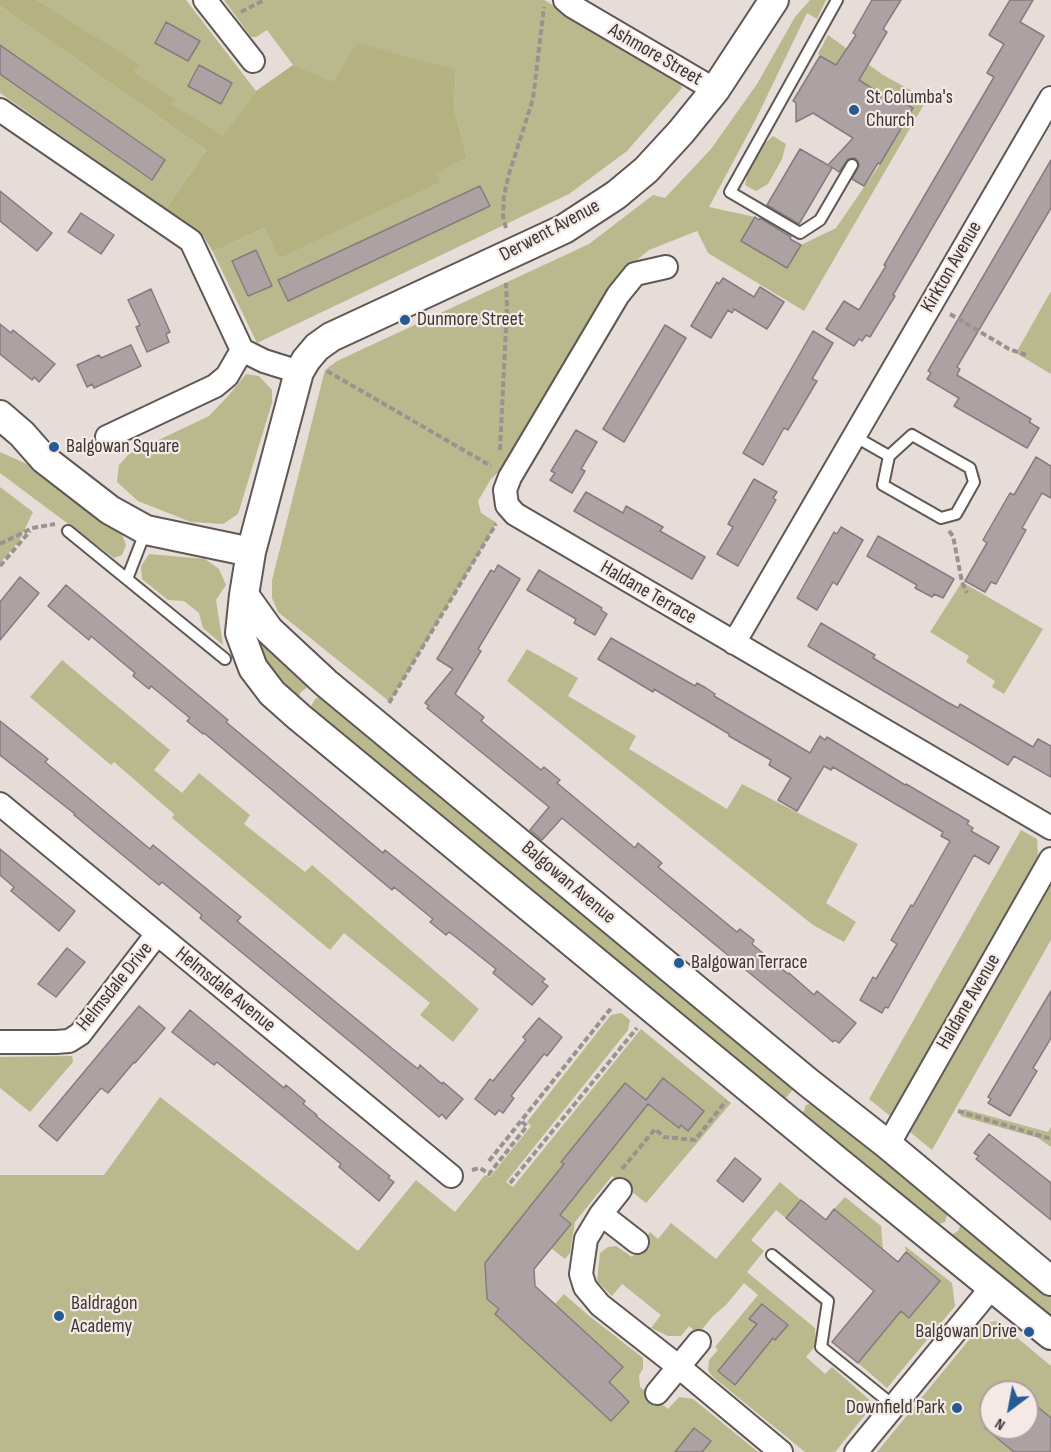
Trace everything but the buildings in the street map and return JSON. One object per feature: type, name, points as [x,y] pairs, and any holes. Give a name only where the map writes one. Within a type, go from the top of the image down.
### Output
[{"type":"street","points":[[205,0],[253,61]]},
{"type":"street","name":"Ashmore Street","points":[[565,0],[715,90]]},
{"type":"street","name":"Derwent Avenue","points":[[303,366],[317,347],[331,337],[506,269],[616,195],[646,170],[681,132],[715,90],[774,0]]},
{"type":"street","name":"Kirkton Avenue","points":[[734,643],[1051,98]]},
{"type":"street","points":[[0,110],[191,241],[242,350],[264,361],[303,366],[251,552],[240,633],[253,668],[272,693],[741,1082],[1051,1335]]},
{"type":"street","points":[[507,506],[505,474],[618,295],[635,274],[666,267]]},
{"type":"street","points":[[107,437],[215,386],[227,376],[242,350]]},
{"type":"street","points":[[0,415],[22,434],[44,459],[110,510],[146,530],[251,552]]},
{"type":"street","points":[[0,442],[44,459]]},
{"type":"street","name":"Haldane Terrace","points":[[507,506],[515,514],[1051,828]]},
{"type":"street","name":"Balgowan Avenue","points":[[244,595],[269,630],[326,683],[1051,1281]]},
{"type":"street","points":[[299,717],[307,698],[326,683]]},
{"type":"street","name":"Helmsdale Avenue","points":[[0,804],[451,1176]]},
{"type":"street","name":"Haldane Avenue","points":[[888,1145],[1051,859]]},
{"type":"street","name":"Helmsdale Drive","points":[[0,1042],[69,1041],[80,1034],[157,934]]},
{"type":"street","points":[[783,1116],[809,1083]]},
{"type":"street","points":[[620,1190],[601,1214],[586,1239],[582,1274],[585,1287],[600,1305],[781,1452]]},
{"type":"street","points":[[934,1238],[951,1225],[961,1206]]},
{"type":"street","points":[[601,1214],[637,1242]]},
{"type":"street","points":[[856,1452],[992,1287]]},
{"type":"street","points":[[657,1394],[699,1342]]},
{"type":"lane","points":[[837,0],[730,192],[800,233],[820,220],[852,165]]},
{"type":"lane","points":[[912,435],[970,468],[974,483],[956,514],[941,518],[883,485],[889,456],[912,435]]},
{"type":"lane","points":[[854,436],[889,456]]},
{"type":"lane","points":[[127,579],[146,530]]},
{"type":"lane","points":[[68,531],[225,659]]},
{"type":"lane","points":[[772,1255],[828,1301],[821,1347],[894,1406]]},
{"type":"path","points":[[240,13],[264,0]]},
{"type":"path","points":[[303,366],[505,474],[507,233],[503,216],[504,196],[533,99],[545,0]]},
{"type":"path","points":[[931,303],[1009,349],[1026,355]]},
{"type":"path","points":[[386,707],[507,506]]},
{"type":"path","points":[[941,518],[952,536],[962,582],[967,593]]},
{"type":"path","points":[[0,544],[32,528],[58,524]]},
{"type":"path","points":[[0,566],[32,528]]},
{"type":"path","points":[[489,1161],[627,987]]},
{"type":"path","points":[[510,1183],[653,1009]]},
{"type":"path","points":[[620,1190],[611,1183],[655,1129],[664,1137],[694,1140],[741,1082]]},
{"type":"path","points":[[958,1111],[1051,1139]]},
{"type":"path","points":[[451,1176],[480,1168],[489,1174],[527,1126],[521,1120]]},
{"type":"shaded area","points":[[0,0],[37,0],[139,64],[134,72],[175,100],[172,104],[223,136],[256,91],[293,65],[333,82],[357,43],[456,70],[454,107],[467,158],[436,173],[440,182],[279,258],[264,228],[213,252],[201,232],[166,209],[206,150],[0,6]]},
{"type":"shaded area","points":[[37,0],[186,0],[256,91],[223,137],[172,104],[174,100],[134,72],[138,64]]},
{"type":"shaded area","points":[[224,0],[544,0],[677,78],[682,88],[627,151],[569,194],[257,343],[213,252],[264,228],[279,257],[439,181],[435,173],[467,158],[454,107],[456,70],[333,83],[293,65],[267,30],[256,37],[251,37]]},
{"type":"shaded area","points":[[810,0],[826,0],[817,19],[807,13],[756,119],[709,207],[755,217],[741,241],[801,245],[836,228],[880,164],[913,109],[894,97],[887,100],[874,89],[818,54],[828,35],[883,75],[927,99],[804,311],[708,253],[697,231],[649,250],[626,269],[506,465],[491,479],[478,501],[481,513],[497,523],[390,702],[278,612],[272,598],[272,580],[325,370],[337,361],[589,244],[653,195],[665,198],[711,149],[757,84],[795,17]]},
{"type":"shaded area","points":[[0,6],[206,150],[166,209],[0,93]]},
{"type":"shaded area","points":[[773,136],[786,144],[782,159],[768,184],[756,191],[745,185],[748,171],[762,146]]},
{"type":"shaded area","points":[[1051,291],[1051,374],[1016,353]]},
{"type":"shaded area","points":[[246,374],[259,376],[272,390],[272,403],[238,514],[223,524],[191,522],[138,501],[117,482],[119,465],[129,454],[209,416]]},
{"type":"shaded area","points":[[0,452],[38,469],[122,534],[126,545],[122,555],[114,558],[0,473]]},
{"type":"shaded area","points":[[0,487],[33,512],[19,541],[0,563]]},
{"type":"shaded area","points":[[149,554],[205,559],[219,569],[226,585],[216,600],[223,645],[203,628],[199,613],[184,601],[168,600],[142,579],[141,566]]},
{"type":"shaded area","points":[[962,582],[1043,629],[1004,694],[992,687],[995,681],[966,662],[969,656],[930,632]]},
{"type":"shaded area","points":[[253,622],[314,682],[301,692],[295,705],[254,655]]},
{"type":"shaded area","points":[[527,649],[578,678],[568,696],[636,736],[629,749],[727,809],[742,784],[858,844],[826,903],[856,922],[844,942],[813,925],[507,681]]},
{"type":"shaded area","points":[[62,660],[170,750],[154,770],[182,793],[199,773],[250,815],[244,824],[305,872],[312,865],[479,1009],[453,1042],[420,1015],[430,1003],[344,933],[330,950],[172,818],[174,814],[114,762],[111,765],[30,697]]},
{"type":"shaded area","points":[[323,695],[794,1088],[786,1098],[774,1098],[311,717],[310,708],[315,699]]},
{"type":"shaded area","points":[[1021,830],[1037,839],[1038,858],[890,1116],[869,1099]]},
{"type":"shaded area","points":[[1051,885],[1051,940],[932,1150],[910,1132]]},
{"type":"shaded area","points":[[621,1013],[630,1020],[628,1030],[506,1182],[513,1187],[641,1029],[731,1103],[646,1203],[612,1176],[575,1222],[570,1253],[565,1259],[551,1248],[560,1215],[555,1176],[485,1263],[487,1299],[499,1309],[495,1314],[611,1421],[629,1402],[609,1382],[623,1367],[555,1304],[564,1294],[643,1358],[643,1369],[639,1375],[640,1387],[668,1409],[679,1397],[693,1399],[758,1452],[0,1452],[0,1175],[104,1175],[160,1097],[358,1251],[416,1180],[455,1212],[485,1175],[490,1177],[531,1126],[527,1122],[611,1015]]},
{"type":"shaded area","points":[[72,1056],[73,1062],[30,1112],[0,1088],[0,1057]]},
{"type":"shaded area","points":[[816,1102],[949,1209],[945,1222],[933,1226],[802,1115],[806,1105]]},
{"type":"shaded area","points":[[964,1109],[1048,1132],[1051,1127],[1051,1147],[1038,1138],[960,1116]]},
{"type":"shaded area","points":[[780,1182],[801,1200],[786,1218],[776,1210],[751,1240],[764,1251],[747,1272],[815,1328],[816,1345],[806,1357],[825,1374],[832,1367],[874,1404],[835,1452],[805,1452],[713,1377],[708,1370],[709,1360],[718,1350],[715,1347],[758,1295],[744,1283],[698,1334],[689,1326],[681,1336],[668,1336],[651,1328],[661,1315],[622,1284],[612,1296],[597,1281],[600,1253],[608,1247],[616,1246],[632,1257],[650,1232],[658,1239],[671,1223],[716,1259]]},
{"type":"shaded area","points":[[845,1197],[881,1226],[883,1250],[834,1209]]},
{"type":"shaded area","points":[[964,1216],[1051,1289],[1051,1327],[945,1239],[958,1231]]},
{"type":"shaded area","points":[[905,1246],[952,1283],[955,1306],[887,1388],[858,1363],[901,1311],[910,1318],[940,1281],[906,1252]]},
{"type":"shaded area","points":[[997,1321],[1051,1366],[1051,1452],[877,1452],[982,1324]]},
{"type":"place","name":"St Columba's Church","points":[[854,110]]},
{"type":"place","name":"Dunmore Street","points":[[405,320]]},
{"type":"place","name":"Balgowan Square","points":[[54,447]]},
{"type":"place","name":"Balgowan Terrace","points":[[679,963]]},
{"type":"place","name":"Baldragon Academy","points":[[59,1316]]},
{"type":"place","name":"Balgowan Drive","points":[[1029,1332]]},
{"type":"place","name":"Downfield Park","points":[[957,1408]]}]
